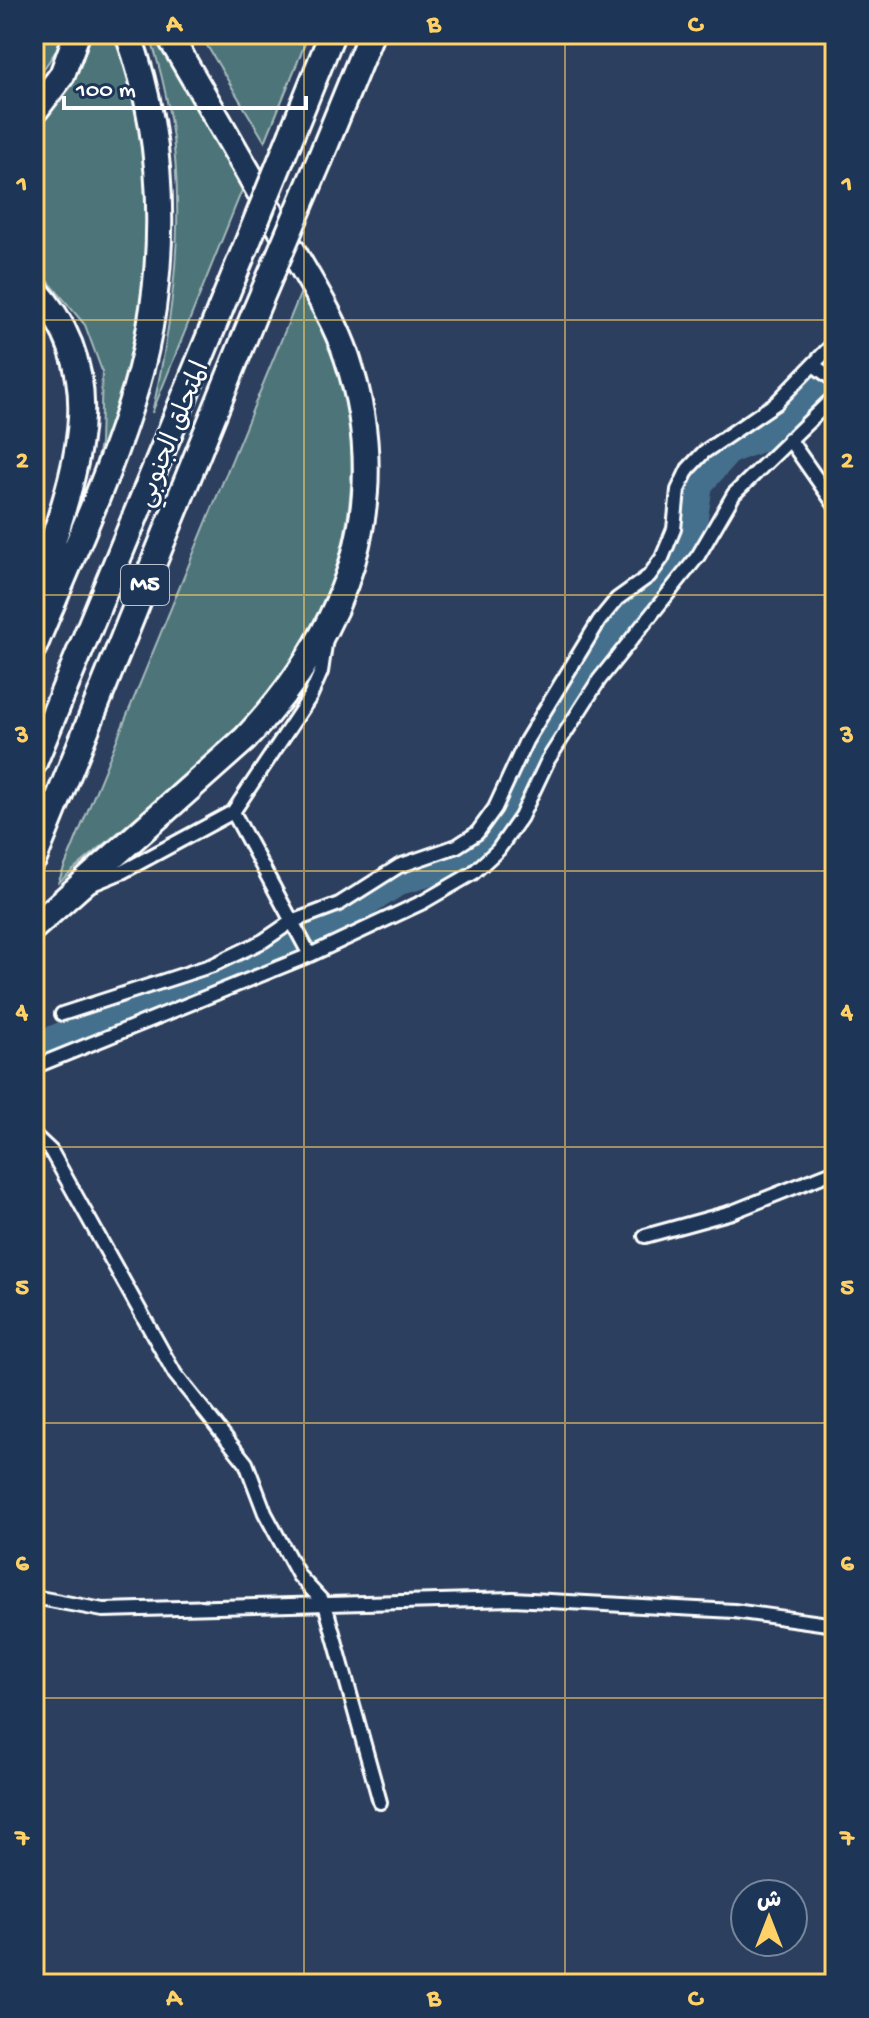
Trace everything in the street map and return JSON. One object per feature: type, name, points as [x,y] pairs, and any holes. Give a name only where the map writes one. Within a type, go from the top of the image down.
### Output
[{"type":"highway","points":[[34,112],[62,75],[77,34]]},
{"type":"highway","points":[[34,647],[129,411],[152,315],[157,266],[157,168],[143,83],[128,34]]},
{"type":"highway","points":[[34,927],[245,739],[291,687],[327,631],[347,584],[362,516],[364,446],[354,383],[323,304],[168,34]]},
{"type":"highway","name":"المتحلق الجنوبي","points":[[34,763],[332,34]]},
{"type":"highway","name":"المتحلق الجنوبي","points":[[34,859],[371,34]]},
{"type":"highway","points":[[34,288],[63,328],[74,354],[83,412],[78,456],[34,604]]},
{"type":"street","points":[[62,1014],[213,965],[263,941],[291,922],[339,904],[399,866],[457,846],[477,833],[495,808],[526,741],[599,621],[617,599],[649,576],[662,558],[674,529],[678,490],[688,469],[704,452],[776,403],[835,342]]},
{"type":"street","points":[[815,366],[835,381]]},
{"type":"street","points":[[34,1067],[310,955],[423,902],[473,873],[498,850],[521,817],[548,760],[599,680],[698,556],[734,494],[835,396]]},
{"type":"street","points":[[789,439],[835,505]]},
{"type":"street","points":[[75,889],[122,872],[233,812],[310,697],[325,659],[327,631]]},
{"type":"street","points":[[233,812],[310,955]]},
{"type":"street","points":[[34,1135],[51,1151],[175,1374],[246,1463],[265,1513],[299,1576],[325,1604],[380,1802]]},
{"type":"street","points":[[645,1236],[732,1212],[835,1171]]},
{"type":"street","points":[[34,1597],[103,1610],[513,1599],[734,1611],[835,1625]]},
{"type":"green space","points":[[34,34],[63,34],[60,45],[34,83]]},
{"type":"green space","points":[[90,34],[114,34],[126,67],[142,135],[149,239],[139,358],[86,507],[100,444],[102,371],[85,325],[34,264],[34,128],[70,86],[83,61]]},
{"type":"green space","points":[[149,34],[158,34],[246,180],[152,413],[169,319],[177,223],[172,128],[163,81]]},
{"type":"green space","points":[[200,34],[309,34],[265,142]]},
{"type":"green space","points":[[305,282],[335,355],[346,400],[351,445],[351,490],[333,579],[316,620],[294,660],[267,697],[180,780],[58,883]]},
{"type":"waterway","points":[[34,1047],[164,996],[212,984],[351,913],[399,881],[437,870],[482,847],[512,805],[529,759],[550,723],[584,679],[617,621],[654,594],[676,568],[692,530],[699,484],[729,450],[771,434],[835,360]]}]
